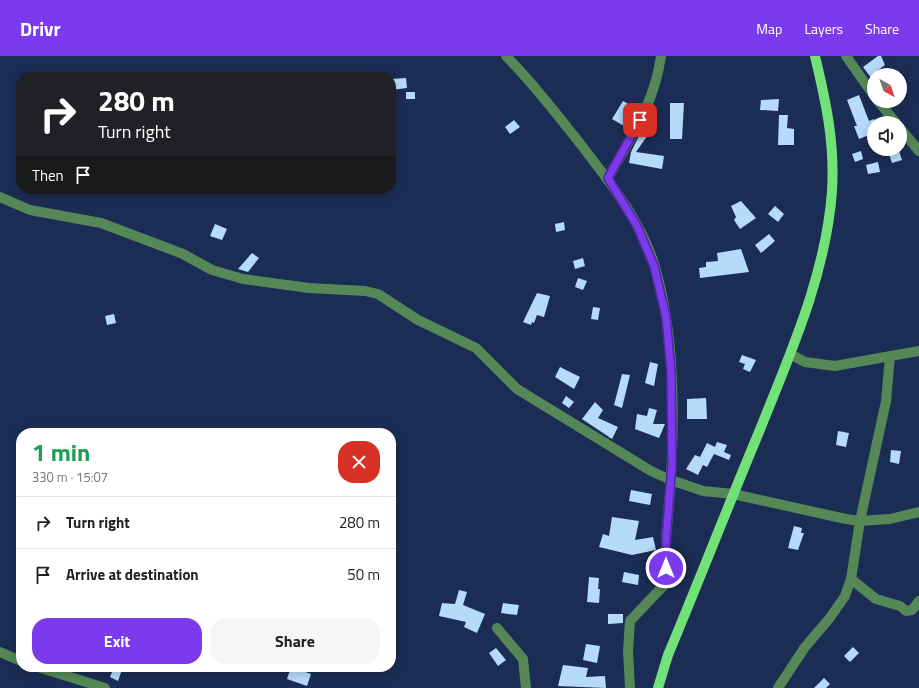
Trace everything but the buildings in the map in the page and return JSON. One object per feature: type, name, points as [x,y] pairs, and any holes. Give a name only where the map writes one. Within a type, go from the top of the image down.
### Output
[{"type":"main road","points":[[658,688],[668,655],[790,354],[820,265],[827,236],[832,190],[829,112],[816,56]]},
{"type":"street","points":[[506,56],[526,76],[608,178],[637,226],[654,266],[666,317],[671,371],[671,480],[666,539],[666,583],[630,622],[628,651],[630,688]]},
{"type":"street","points":[[608,178],[653,94],[661,56]]},
{"type":"street","points":[[846,56],[867,86]]},
{"type":"street","points":[[884,108],[890,116]]},
{"type":"street","points":[[907,136],[919,151]]},
{"type":"street","points":[[0,197],[30,210],[100,223],[183,254],[212,270],[243,279],[309,288],[365,291],[378,294],[418,320],[476,348],[517,389],[651,471],[671,480],[703,491],[733,494],[860,521],[890,519],[919,513]]},
{"type":"street","points":[[790,354],[805,362],[835,366],[919,351]]},
{"type":"street","points":[[778,688],[805,646],[829,619],[844,596],[851,579],[860,521],[886,401],[890,356]]},
{"type":"street","points":[[851,579],[876,599],[900,606],[906,611],[912,610],[919,601]]},
{"type":"street","points":[[497,628],[523,659],[526,688]]},
{"type":"street","points":[[0,652],[16,659]]},
{"type":"street","points":[[54,672],[105,688]]},
{"type":"route","points":[[640,120],[608,178],[637,226],[654,266],[666,317],[671,371],[672,464],[666,539],[666,568]]}]
